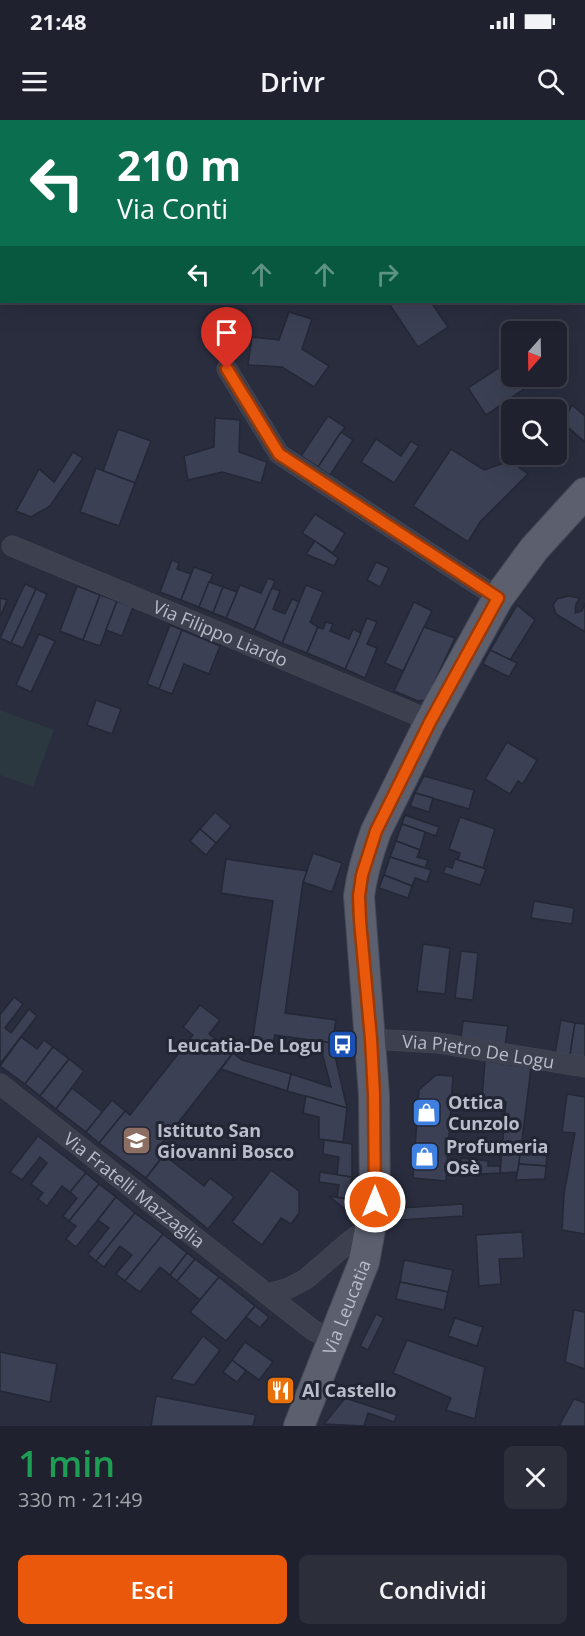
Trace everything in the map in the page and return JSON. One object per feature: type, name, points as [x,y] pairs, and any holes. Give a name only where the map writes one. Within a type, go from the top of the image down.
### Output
[{"type":"main road","name":"Via Leucatia","points":[[299,1426],[364,1262],[375,1202],[371,1039],[359,896],[362,875],[376,831],[430,722],[498,598],[534,549],[585,493]]},
{"type":"street","points":[[227,369],[279,454],[498,598]]},
{"type":"street","name":"Via Filippo Liardo","points":[[12,546],[430,722]]},
{"type":"street","name":"Via Pietro De Logu","points":[[371,1039],[438,1043],[585,1067]]},
{"type":"street","name":"Via Fratelli Mazzaglia","points":[[0,1084],[314,1331],[334,1339]]},
{"type":"street","points":[[268,1294],[289,1288],[306,1279],[372,1225]]},
{"type":"shaded area","points":[[0,710],[54,730],[33,787],[0,775]]},
{"type":"building","points":[[389,303],[432,303],[448,327],[418,347]]},
{"type":"building","points":[[289,312],[312,319],[302,349],[329,366],[314,387],[282,367],[248,365],[252,337],[279,340]]},
{"type":"building","points":[[501,366],[501,387],[527,387],[509,399],[501,399],[501,405],[486,415],[468,388]]},
{"type":"building","points":[[572,405],[585,416],[585,442],[567,426],[567,415]]},
{"type":"building","points":[[328,416],[345,427],[318,467],[301,456]]},
{"type":"building","points":[[215,418],[240,420],[239,452],[267,462],[261,483],[222,472],[188,480],[184,456],[214,447]]},
{"type":"building","points":[[118,429],[151,441],[135,483],[103,471]]},
{"type":"building","points":[[341,432],[353,440],[330,475],[318,467]]},
{"type":"building","points":[[376,439],[401,456],[411,441],[419,446],[394,483],[361,462]]},
{"type":"building","points":[[451,449],[484,470],[501,464],[516,465],[528,474],[480,522],[468,542],[413,506]]},
{"type":"building","points":[[73,452],[83,458],[50,506],[31,517],[16,511],[39,469],[54,482]]},
{"type":"building","points":[[96,468],[135,483],[119,526],[80,512]]},
{"type":"building","points":[[315,514],[345,533],[333,553],[302,533]]},
{"type":"building","points":[[315,541],[338,558],[334,566],[306,554]]},
{"type":"building","points":[[172,560],[179,563],[177,569],[191,574],[181,600],[160,592]]},
{"type":"building","points":[[376,562],[389,568],[380,587],[367,580]]},
{"type":"building","points":[[194,567],[213,574],[199,607],[181,600]]},
{"type":"building","points":[[268,578],[275,581],[254,630],[226,618],[240,585],[261,593]]},
{"type":"building","points":[[209,582],[223,587],[213,613],[199,607]]},
{"type":"building","points":[[25,584],[36,589],[11,643],[0,638]]},
{"type":"building","points":[[306,585],[323,592],[310,622],[318,627],[307,653],[282,643]]},
{"type":"building","points":[[77,586],[100,595],[83,640],[60,631]]},
{"type":"building","points":[[223,587],[237,592],[226,618],[213,613]]},
{"type":"building","points":[[272,588],[280,591],[273,609],[285,614],[292,599],[299,602],[282,643],[254,630]]},
{"type":"building","points":[[36,589],[47,594],[23,648],[11,643]]},
{"type":"building","points":[[100,595],[117,601],[100,646],[83,640]]},
{"type":"building","points":[[568,596],[580,598],[576,604],[575,613],[582,611],[585,603],[585,632],[556,614],[553,605],[557,599]]},
{"type":"building","points":[[0,598],[7,600],[1,615],[0,615]]},
{"type":"building","points":[[117,601],[133,607],[122,636],[106,630]]},
{"type":"building","points":[[414,602],[432,611],[403,671],[385,663]]},
{"type":"building","points":[[517,605],[535,620],[510,660],[490,650]]},
{"type":"building","points":[[367,618],[377,622],[367,644],[377,648],[365,678],[345,669]]},
{"type":"building","points":[[326,622],[333,624],[330,631],[349,639],[353,629],[361,633],[345,669],[307,653],[318,627],[323,629]]},
{"type":"building","points":[[170,625],[182,630],[159,689],[147,684]]},
{"type":"building","points":[[424,627],[455,638],[426,700],[418,701],[394,691]]},
{"type":"building","points":[[182,630],[220,646],[209,674],[184,664],[172,694],[159,689]]},
{"type":"building","points":[[39,634],[55,641],[31,692],[16,685]]},
{"type":"building","points":[[490,650],[517,663],[509,677],[483,664]]},
{"type":"building","points":[[96,700],[121,709],[112,734],[87,725]]},
{"type":"building","points":[[507,742],[537,760],[523,784],[518,781],[510,794],[485,779]]},
{"type":"building","points":[[424,776],[474,790],[469,809],[415,793]]},
{"type":"building","points":[[415,793],[433,798],[429,812],[410,806]]},
{"type":"building","points":[[215,812],[231,826],[216,843],[200,829]]},
{"type":"building","points":[[405,815],[439,827],[436,836],[402,824]]},
{"type":"building","points":[[460,817],[495,829],[483,868],[458,860],[460,853],[449,849]]},
{"type":"building","points":[[402,824],[425,832],[420,850],[396,841]]},
{"type":"building","points":[[200,829],[216,843],[206,855],[190,841]]},
{"type":"building","points":[[396,841],[420,850],[417,857],[428,860],[425,868],[390,857]]},
{"type":"building","points":[[313,853],[342,863],[332,892],[303,882]]},
{"type":"building","points":[[390,857],[431,870],[427,882],[415,878],[412,886],[384,875]]},
{"type":"building","points":[[226,859],[307,871],[303,882],[285,1013],[336,1020],[332,1043],[275,1035],[272,1047],[252,1044],[273,901],[221,893]]},
{"type":"building","points":[[455,859],[486,869],[480,885],[443,873],[446,866],[452,868]]},
{"type":"building","points":[[384,875],[412,886],[408,898],[379,888]]},
{"type":"building","points":[[534,901],[574,908],[572,924],[531,918]]},
{"type":"building","points":[[423,944],[450,948],[445,994],[417,991]]},
{"type":"building","points":[[461,951],[478,953],[473,1000],[455,998]]},
{"type":"building","points":[[14,997],[23,1004],[5,1028],[11,1033],[29,1009],[37,1016],[0,1064],[0,1015]]},
{"type":"building","points":[[200,1005],[220,1020],[209,1034],[233,1053],[158,1148],[164,1155],[146,1178],[99,1143],[125,1111],[130,1115],[193,1035],[183,1027]]},
{"type":"building","points":[[561,1020],[575,1023],[570,1055],[555,1053]]},
{"type":"building","points":[[463,1021],[508,1026],[505,1045],[461,1037]]},
{"type":"building","points":[[575,1023],[585,1024],[585,1058],[570,1055]]},
{"type":"building","points":[[21,1037],[37,1049],[44,1040],[53,1047],[25,1084],[0,1066]]},
{"type":"building","points":[[319,1041],[332,1043],[347,1108],[287,1091],[291,1074],[331,1087]]},
{"type":"building","points":[[53,1047],[69,1059],[40,1096],[25,1084]]},
{"type":"building","points":[[233,1053],[242,1060],[291,1074],[287,1091],[221,1069]]},
{"type":"building","points":[[69,1059],[84,1071],[56,1109],[40,1096]]},
{"type":"building","points":[[485,1061],[531,1068],[518,1172],[500,1173],[506,1102],[482,1099]]},
{"type":"building","points":[[436,1075],[453,1076],[446,1181],[413,1178],[419,1090]]},
{"type":"building","points":[[72,1088],[103,1112],[86,1132],[56,1109]]},
{"type":"building","points":[[567,1094],[585,1097],[585,1234],[562,1230],[564,1194],[575,1133],[562,1132]]},
{"type":"building","points":[[306,1096],[347,1108],[343,1142],[319,1139],[319,1117],[303,1113]]},
{"type":"building","points":[[112,1100],[125,1111],[99,1143],[86,1132]]},
{"type":"building","points":[[38,1136],[86,1173],[70,1192],[62,1186],[47,1206],[38,1199],[43,1193],[31,1184],[47,1163],[40,1157],[22,1180],[10,1172]]},
{"type":"building","points":[[324,1140],[352,1144],[352,1177],[337,1175],[339,1157],[323,1154]]},
{"type":"building","points":[[521,1143],[541,1145],[540,1155],[547,1156],[546,1166],[519,1164]]},
{"type":"building","points":[[164,1155],[204,1186],[210,1178],[234,1197],[208,1229],[146,1178]]},
{"type":"building","points":[[461,1158],[488,1161],[488,1166],[500,1166],[500,1173],[462,1175]]},
{"type":"building","points":[[519,1164],[546,1166],[545,1179],[516,1180]]},
{"type":"building","points":[[271,1170],[299,1191],[299,1213],[291,1224],[281,1218],[262,1245],[232,1222]]},
{"type":"building","points":[[320,1172],[352,1177],[348,1199],[337,1197],[339,1185],[319,1182]]},
{"type":"building","points":[[86,1173],[99,1184],[69,1221],[63,1216],[77,1198],[70,1192]]},
{"type":"building","points":[[99,1184],[116,1197],[76,1247],[66,1239],[76,1226],[69,1221]]},
{"type":"building","points":[[329,1196],[359,1201],[357,1219]]},
{"type":"building","points":[[116,1197],[135,1213],[96,1261],[88,1254],[109,1228],[98,1220]]},
{"type":"building","points":[[463,1204],[463,1216],[400,1220],[399,1208]]},
{"type":"building","points":[[135,1213],[163,1234],[125,1281],[116,1274],[132,1255],[120,1246],[104,1267],[96,1261]]},
{"type":"building","points":[[522,1232],[524,1258],[499,1259],[501,1284],[479,1286],[476,1235]]},
{"type":"building","points":[[163,1234],[187,1253],[170,1275],[160,1267],[140,1292],[125,1281]]},
{"type":"building","points":[[187,1253],[195,1259],[177,1281],[170,1275]]},
{"type":"building","points":[[195,1259],[219,1277],[200,1300],[177,1281]]},
{"type":"building","points":[[404,1260],[453,1270],[448,1292],[400,1282]]},
{"type":"building","points":[[219,1277],[255,1306],[226,1341],[190,1312]]},
{"type":"building","points":[[400,1282],[448,1292],[444,1310],[396,1299]]},
{"type":"building","points":[[255,1306],[269,1317],[260,1328],[246,1317]]},
{"type":"building","points":[[574,1310],[585,1312],[585,1369],[565,1362]]},
{"type":"building","points":[[376,1314],[384,1318],[368,1350],[360,1346]]},
{"type":"building","points":[[455,1318],[483,1327],[477,1346],[448,1336]]},
{"type":"building","points":[[203,1336],[220,1350],[194,1385],[171,1379]]},
{"type":"building","points":[[407,1340],[485,1367],[475,1419],[446,1410],[451,1398],[393,1373]]},
{"type":"building","points":[[245,1342],[273,1362],[259,1380],[232,1360]]},
{"type":"building","points":[[0,1352],[57,1364],[50,1402],[0,1391]]},
{"type":"building","points":[[232,1360],[246,1371],[237,1382],[223,1372]]},
{"type":"building","name":"Al Castello","points":[[272,1378],[294,1386],[289,1400],[267,1395]]},
{"type":"building","points":[[156,1396],[256,1415],[253,1426],[151,1426]]},
{"type":"building","points":[[345,1398],[397,1415],[394,1422],[368,1413],[364,1426],[324,1424]]},
{"type":"building","points":[[574,1399],[585,1403],[585,1426],[559,1426]]},
{"type":"place","name":"Leucatia-De Logu","points":[[343,1045]]},
{"type":"place","name":"Ottica Cunzolo","points":[[427,1112]]},
{"type":"place","name":"Istituto San Giovanni Bosco","points":[[136,1140]]},
{"type":"place","name":"Profumeria Osè","points":[[425,1156]]},
{"type":"place","name":"Al Castello","points":[[281,1390]]},
{"type":"route","points":[[227,369],[279,454],[498,598],[430,722],[376,831],[362,875],[359,896],[374,1095],[375,1202]]}]
